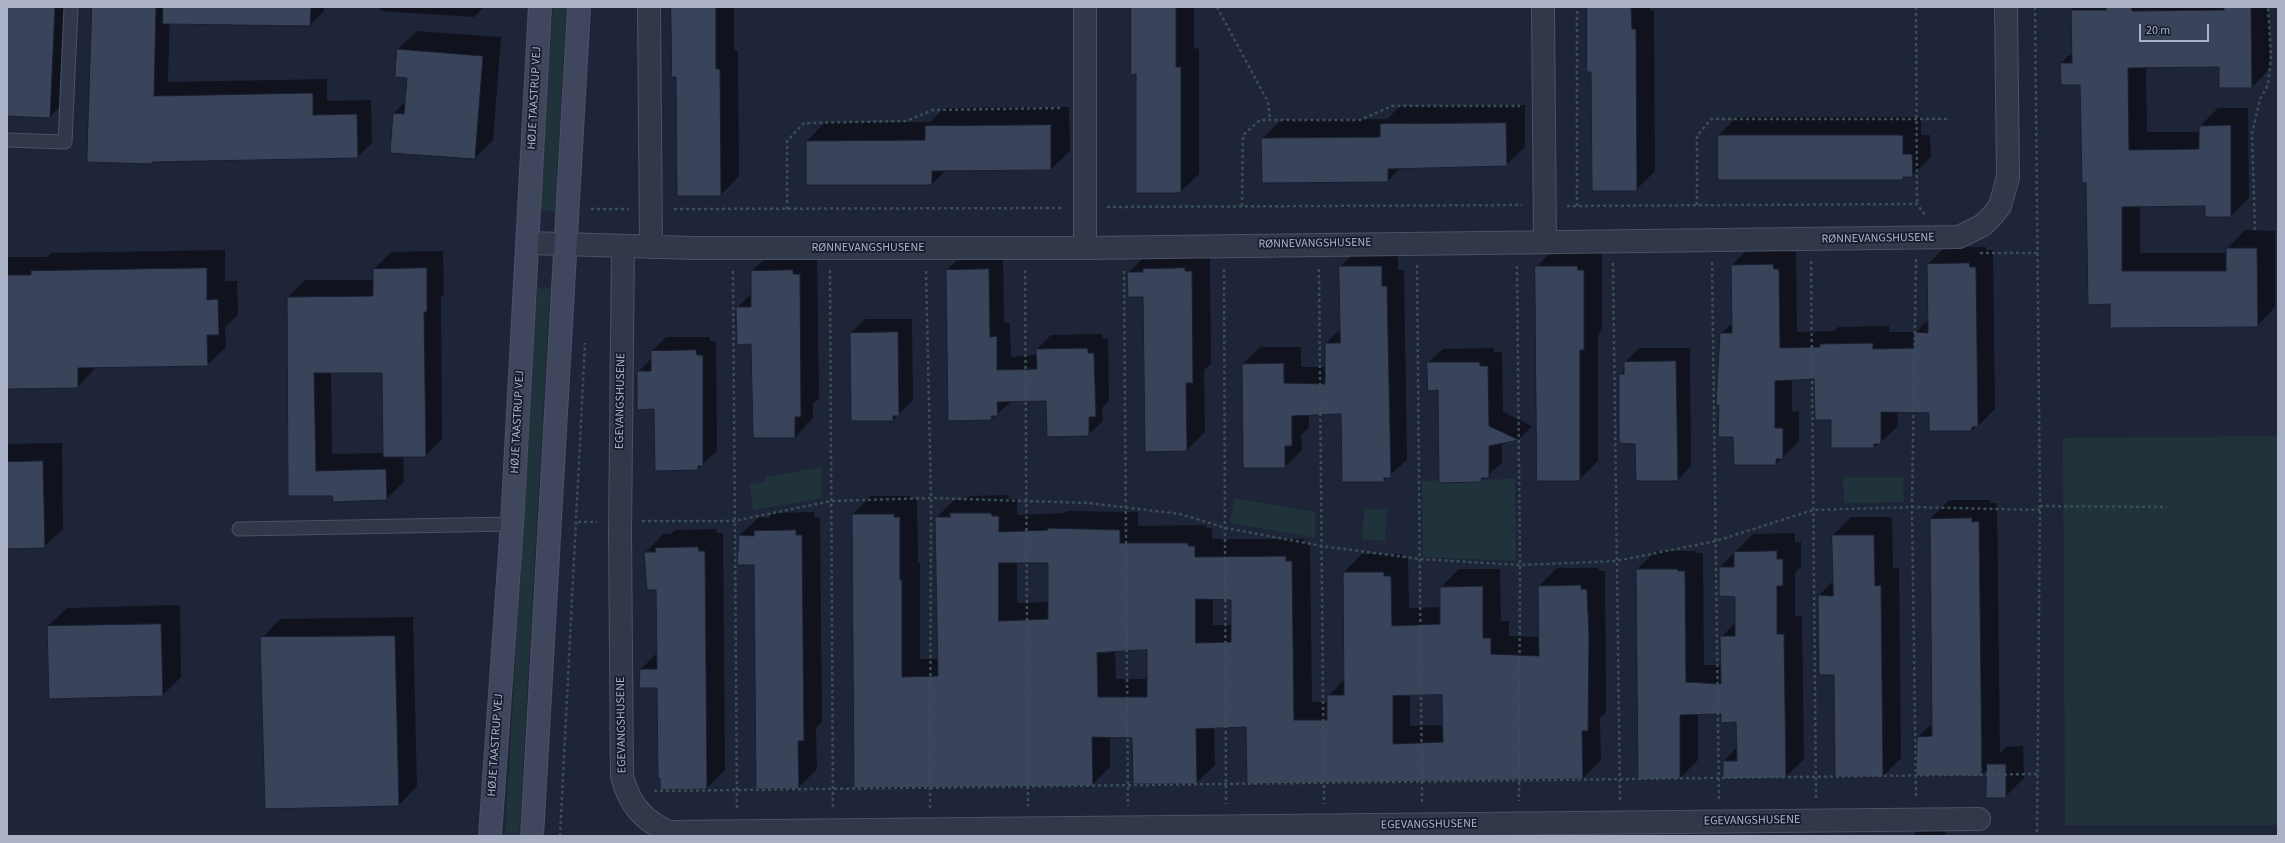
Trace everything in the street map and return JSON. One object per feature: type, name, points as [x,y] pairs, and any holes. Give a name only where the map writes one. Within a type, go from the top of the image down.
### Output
[{"type":"street","name":"HØJE TAASTRUP VEJ","points":[[490,836],[512,524],[540,7]]},
{"type":"street","points":[[532,836],[579,7]]},
{"type":"street","points":[[649,7],[651,247]]},
{"type":"street","points":[[1085,7],[1085,248]]},
{"type":"street","points":[[1543,7],[1545,241]]},
{"type":"street","name":"RØNNEVANGSHUSENE","points":[[528,243],[623,247],[733,248],[1085,248],[1517,241],[1917,239],[1960,237],[1983,225],[2000,206],[2005,192],[2008,177],[2006,7]]},
{"type":"street","name":"EGEVANGSHUSENE","points":[[623,247],[620,522],[622,776],[627,794],[646,819],[668,832],[1979,819]]},
{"type":"lane","points":[[7,140],[65,142],[71,7]]},
{"type":"lane","points":[[239,529],[512,524]]},
{"type":"path","points":[[1218,7],[1268,102],[1270,120]]},
{"type":"path","points":[[1577,7],[1577,206]]},
{"type":"path","points":[[1916,7],[1917,204],[1942,238]]},
{"type":"path","points":[[2035,7],[2040,506],[2037,836]]},
{"type":"path","points":[[2255,230],[2252,134],[2260,98],[2268,85],[2271,56],[2268,7]]},
{"type":"path","points":[[1242,206],[1243,135],[1260,120],[1360,120],[1392,106],[1544,106]]},
{"type":"path","points":[[787,209],[787,141],[804,124],[906,121],[933,110],[1085,107]]},
{"type":"path","points":[[1697,205],[1697,136],[1710,119],[1949,119]]},
{"type":"path","points":[[589,245],[591,202]]},
{"type":"path","points":[[591,209],[651,210],[1917,204]]},
{"type":"path","points":[[1811,239],[1816,820]]},
{"type":"path","points":[[1917,239],[1912,507],[1917,820]]},
{"type":"path","points":[[1612,240],[1620,823]]},
{"type":"path","points":[[1712,240],[1719,822]]},
{"type":"path","points":[[1517,241],[1520,565],[1519,824]]},
{"type":"path","points":[[1417,243],[1422,825]]},
{"type":"path","points":[[1319,245],[1324,826]]},
{"type":"path","points":[[1224,246],[1226,827]]},
{"type":"path","points":[[1124,247],[1128,828]]},
{"type":"path","points":[[733,248],[737,832]]},
{"type":"path","points":[[830,248],[833,831]]},
{"type":"path","points":[[926,248],[931,498],[930,830]]},
{"type":"path","points":[[1024,248],[1028,829]]},
{"type":"path","points":[[560,836],[578,522],[585,340]]},
{"type":"path","points":[[578,522],[734,521],[831,501],[931,498],[1088,503],[1180,514],[1226,528],[1322,546],[1420,559],[1520,565],[1616,560],[1716,541],[1813,510],[1912,507],[2040,510]]},
{"type":"path","points":[[2040,506],[2167,507]]},
{"type":"path","points":[[650,791],[833,789],[930,786],[1028,787],[1519,781],[1719,776],[1816,777],[1916,774],[2038,774]]},
{"type":"shaded area","points":[[553,7],[566,7],[555,212],[540,210]]},
{"type":"shaded area","points":[[537,287],[550,288],[519,836],[505,836]]},
{"type":"shaded area","points":[[2278,436],[2278,825],[2065,825],[2063,438]]},
{"type":"shaded area","points":[[821,467],[822,498],[753,510],[750,485],[766,481],[765,477]]},
{"type":"shaded area","points":[[1843,477],[1903,477],[1904,502],[1844,503]]},
{"type":"shaded area","points":[[1515,479],[1516,561],[1423,557],[1422,481]]},
{"type":"shaded area","points":[[1234,498],[1315,512],[1315,538],[1230,523]]},
{"type":"shaded area","points":[[1365,508],[1387,510],[1385,541],[1362,539]]},
{"type":"building","points":[[7,7],[55,7],[50,118],[7,116]]},
{"type":"building","points":[[92,7],[156,7],[154,96],[313,93],[313,115],[357,114],[358,158],[152,162],[152,164],[87,162]]},
{"type":"building","points":[[163,7],[311,7],[310,26],[163,24]]},
{"type":"building","points":[[671,7],[716,7],[716,69],[720,69],[721,196],[677,196],[676,77],[672,77]]},
{"type":"building","points":[[1131,7],[1176,7],[1176,67],[1181,67],[1181,193],[1136,193],[1136,74],[1131,75]]},
{"type":"building","points":[[1587,7],[1631,7],[1632,29],[1636,29],[1637,191],[1592,191],[1591,72],[1587,72]]},
{"type":"building","points":[[2106,7],[2131,7],[2132,11],[2224,10],[2224,7],[2251,7],[2252,88],[2219,88],[2219,67],[2128,68],[2129,150],[2199,149],[2199,126],[2231,125],[2231,217],[2205,217],[2205,206],[2122,207],[2122,271],[2226,271],[2226,248],[2257,248],[2258,327],[2110,328],[2110,304],[2088,305],[2086,183],[2082,183],[2080,85],[2061,85],[2060,63],[2072,63],[2071,10],[2106,10]]},
{"type":"building","points":[[397,49],[483,56],[475,159],[390,153],[393,113],[404,114],[407,78],[395,77]]},
{"type":"building","points":[[1506,123],[1507,166],[1388,169],[1388,182],[1262,183],[1261,138],[1380,137],[1380,124]]},
{"type":"building","points":[[1051,125],[1051,170],[932,171],[932,185],[806,185],[806,141],[925,140],[925,126]]},
{"type":"building","points":[[1718,135],[1903,135],[1903,154],[1912,154],[1913,177],[1903,177],[1903,180],[1718,180]]},
{"type":"building","points":[[1969,263],[1970,267],[1976,267],[1978,427],[1972,427],[1971,431],[1929,431],[1929,413],[1881,412],[1881,444],[1874,444],[1874,448],[1831,448],[1831,420],[1815,420],[1814,379],[1775,381],[1775,428],[1783,428],[1783,459],[1776,459],[1776,465],[1734,465],[1733,437],[1718,437],[1719,405],[1716,405],[1720,333],[1732,333],[1731,265],[1773,264],[1774,269],[1779,269],[1780,348],[1820,347],[1820,344],[1873,343],[1873,349],[1914,348],[1914,332],[1928,333],[1927,264]]},
{"type":"building","points":[[1339,266],[1382,266],[1382,286],[1387,286],[1391,478],[1384,478],[1384,482],[1342,482],[1341,414],[1292,416],[1292,446],[1285,446],[1285,468],[1243,468],[1242,364],[1284,363],[1284,383],[1325,384],[1325,343],[1340,343]]},
{"type":"building","points":[[1535,266],[1577,266],[1578,270],[1584,270],[1584,350],[1580,350],[1580,481],[1537,481]]},
{"type":"building","points":[[207,268],[207,300],[218,299],[219,335],[207,335],[208,366],[78,368],[78,388],[7,389],[7,275],[31,275],[31,271]]},
{"type":"building","points":[[427,268],[427,312],[424,312],[426,457],[383,457],[382,373],[314,373],[316,471],[386,469],[387,500],[333,502],[332,496],[288,496],[287,297],[373,296],[373,269]]},
{"type":"building","points":[[1185,268],[1185,271],[1192,271],[1193,383],[1186,383],[1187,451],[1145,452],[1143,297],[1128,297],[1127,272],[1143,272],[1143,269]]},
{"type":"building","points":[[989,269],[990,337],[997,336],[997,370],[1037,369],[1036,349],[1088,348],[1088,353],[1094,353],[1096,417],[1089,417],[1089,436],[1047,437],[1046,401],[997,402],[998,416],[991,416],[992,420],[948,421],[946,270]]},
{"type":"building","points":[[793,270],[793,274],[800,274],[801,417],[795,417],[795,438],[753,438],[751,344],[737,345],[736,307],[751,307],[751,271]]},
{"type":"building","points":[[898,332],[899,416],[893,416],[893,421],[851,421],[850,333]]},
{"type":"building","points":[[696,350],[697,355],[703,355],[703,466],[698,466],[698,470],[655,471],[654,409],[637,410],[637,371],[651,371],[651,351]]},
{"type":"building","points":[[1676,361],[1678,481],[1636,481],[1635,444],[1619,443],[1619,374],[1624,374],[1624,362]]},
{"type":"building","points":[[1427,362],[1480,362],[1480,366],[1488,366],[1489,426],[1519,440],[1489,446],[1489,478],[1481,478],[1482,482],[1439,483],[1438,390],[1428,391]]},
{"type":"building","points":[[43,461],[45,548],[7,549],[7,462]]},
{"type":"building","points":[[950,513],[991,513],[992,516],[999,516],[999,532],[1048,530],[1048,528],[1120,530],[1120,543],[1188,543],[1188,546],[1195,546],[1195,557],[1286,556],[1286,561],[1292,561],[1294,720],[1327,720],[1327,695],[1344,695],[1343,572],[1384,572],[1384,576],[1391,576],[1392,626],[1440,624],[1440,587],[1483,586],[1483,638],[1491,638],[1491,654],[1539,656],[1538,586],[1581,585],[1581,589],[1587,589],[1589,636],[1588,731],[1582,731],[1583,779],[1247,784],[1246,727],[1196,729],[1197,784],[1133,784],[1132,738],[1092,737],[1093,786],[854,788],[852,514],[894,514],[894,517],[900,517],[900,580],[902,580],[902,677],[938,676],[935,517],[950,517]],"holes":[[[999,563],[1048,563],[1048,619],[999,621]],[[1196,599],[1231,600],[1231,642],[1196,643]],[[1147,650],[1147,697],[1098,697],[1097,653]],[[1442,695],[1443,742],[1393,744],[1393,696]]]},
{"type":"building","points":[[1972,518],[1972,522],[1979,521],[1982,776],[1916,776],[1917,737],[1932,736],[1930,519]]},
{"type":"building","points":[[796,530],[796,535],[802,535],[804,741],[798,741],[799,789],[756,789],[754,565],[737,565],[739,535],[754,536],[754,531]]},
{"type":"building","points":[[1832,535],[1874,535],[1875,586],[1881,585],[1883,777],[1835,777],[1834,675],[1819,675],[1818,595],[1833,596]]},
{"type":"building","points":[[698,547],[699,551],[705,551],[707,789],[660,790],[660,778],[658,779],[657,688],[639,688],[640,669],[657,669],[656,590],[647,590],[644,552],[656,552],[655,548]]},
{"type":"building","points":[[1777,551],[1777,559],[1783,559],[1783,586],[1777,586],[1777,634],[1784,634],[1786,778],[1723,779],[1723,761],[1737,761],[1736,722],[1721,723],[1721,714],[1680,715],[1680,779],[1638,780],[1636,569],[1678,569],[1678,571],[1685,571],[1686,682],[1721,684],[1720,636],[1735,636],[1735,597],[1719,596],[1719,567],[1734,567],[1734,552]]},
{"type":"building","points":[[161,624],[163,696],[49,699],[47,626]]},
{"type":"building","points":[[395,636],[399,806],[265,809],[260,637]]},
{"type":"building","points":[[1987,764],[2006,764],[2006,798],[1986,798]]}]
